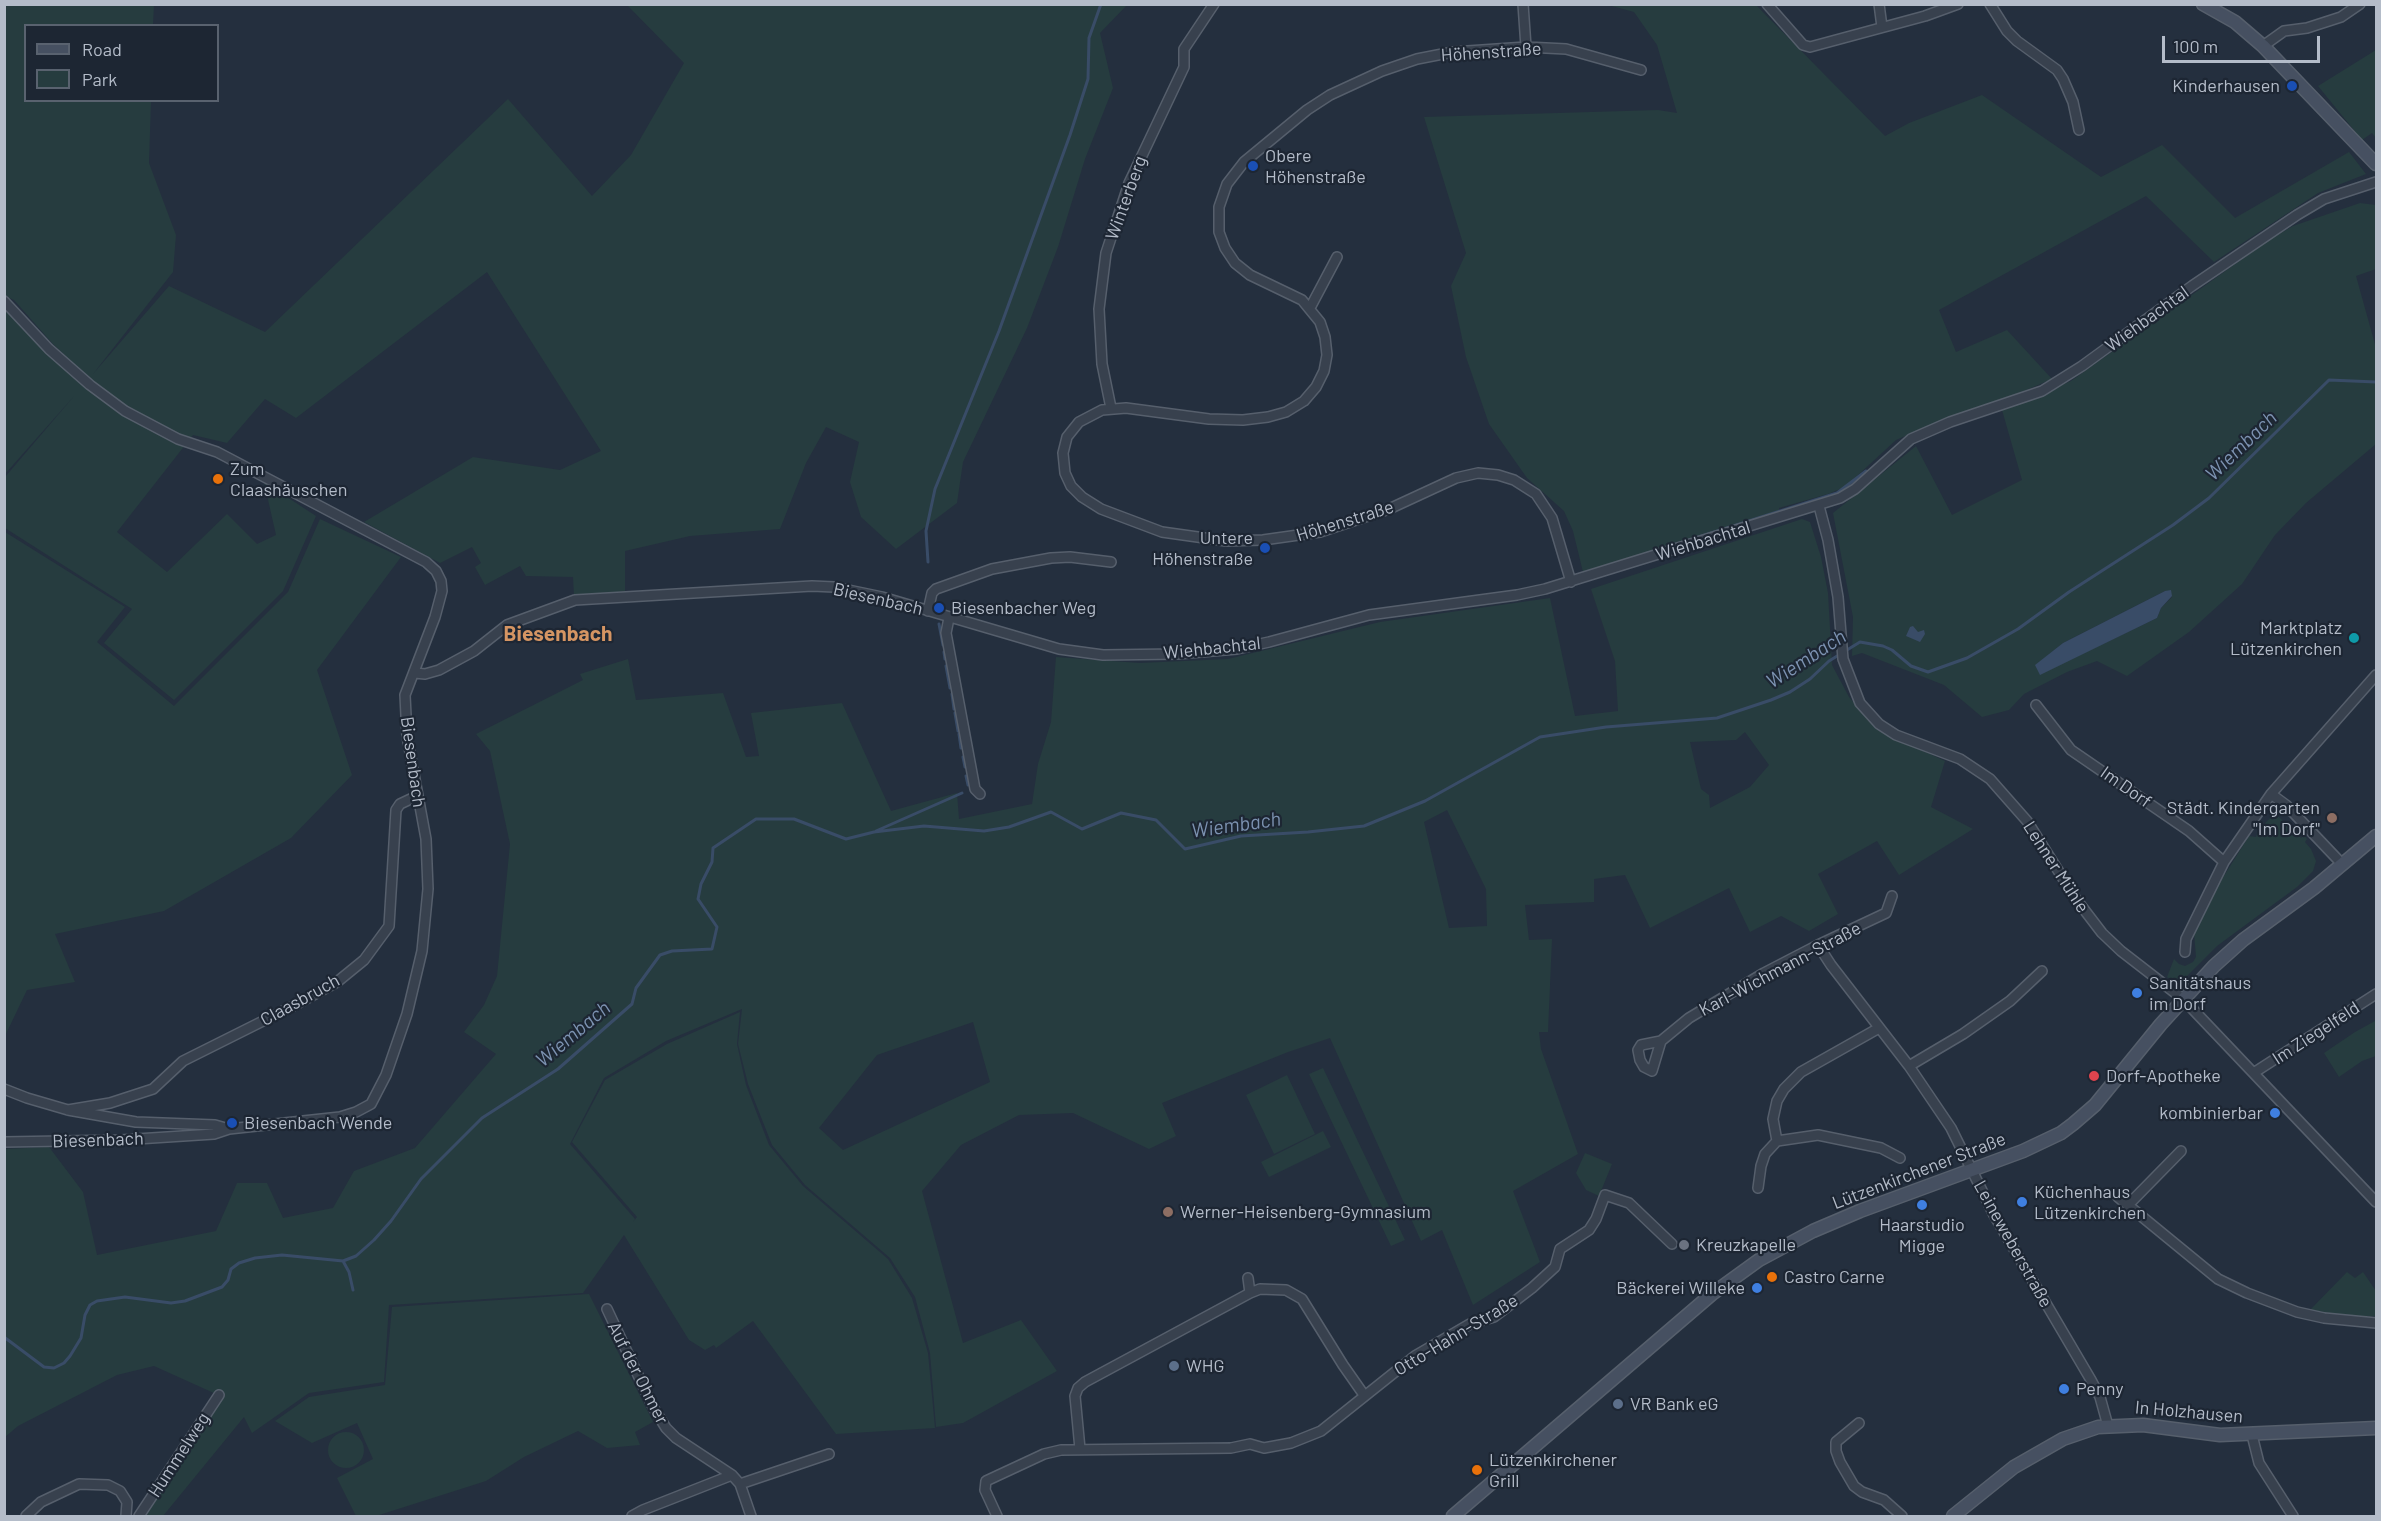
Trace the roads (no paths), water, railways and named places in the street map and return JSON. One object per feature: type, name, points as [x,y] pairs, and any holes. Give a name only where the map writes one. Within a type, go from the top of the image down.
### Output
[{"type":"main road","points":[[2203,4],[2235,22],[2263,46],[2376,164]]},
{"type":"main road","name":"Lützenkirchener Straße","points":[[1453,1516],[1712,1294],[1759,1260],[1792,1241],[1850,1215],[2030,1148],[2073,1124],[2095,1105],[2183,999],[2214,966],[2243,940],[2343,865],[2376,836]]},
{"type":"main road","name":"In Holzhausen","points":[[1953,1516],[2014,1467],[2069,1437],[2088,1430],[2108,1426],[2143,1425],[2194,1433],[2252,1435],[2376,1428]]},
{"type":"street","name":"Winterberg","points":[[1111,408],[1102,364],[1099,309],[1107,253],[1129,183],[1184,68],[1184,49],[1214,4]]},
{"type":"street","points":[[1523,4],[1526,46]]},
{"type":"street","points":[[1767,4],[1803,45],[1810,47],[1925,16],[1958,4]]},
{"type":"street","points":[[1879,4],[1882,27]]},
{"type":"street","points":[[1990,4],[2007,31],[2056,70],[2063,79],[2073,102],[2079,130]]},
{"type":"street","points":[[2263,46],[2284,31],[2307,28],[2341,17],[2360,4]]},
{"type":"street","name":"Höhenstraße","points":[[1571,582],[1552,518],[1536,494],[1514,480],[1498,475],[1478,473],[1456,478],[1389,509],[1359,520],[1292,537],[1226,541],[1172,534],[1101,509],[1082,497],[1071,486],[1065,473],[1063,453],[1067,437],[1079,422],[1091,414],[1111,408],[1190,417],[1243,420],[1286,412],[1304,401],[1316,387],[1325,363],[1325,337],[1320,322],[1310,308],[1291,293],[1250,275],[1235,263],[1219,232],[1219,207],[1227,184],[1244,162],[1330,94],[1382,71],[1417,59],[1453,52],[1526,46],[1566,49],[1641,70]]},
{"type":"street","name":"Wiehbachtal","points":[[949,618],[1059,649],[1103,655],[1177,654],[1237,649],[1369,615],[1517,595],[1571,582],[1840,498],[1855,489],[1911,439],[1930,429],[2042,391],[2082,366],[2200,280],[2297,215],[2324,199],[2376,182]]},
{"type":"street","points":[[1310,308],[1337,257]]},
{"type":"street","points":[[4,301],[49,349],[90,385],[125,411],[178,439],[217,452],[426,562],[436,571],[442,591],[415,672]]},
{"type":"street","name":"Lehner Mühle","points":[[1819,506],[1828,540],[1838,597],[1840,647],[1860,703],[1879,724],[1896,735],[1959,759],[1990,779],[2027,821],[2076,899],[2102,933],[2136,964],[2183,999],[2255,1072],[2376,1202]]},
{"type":"street","points":[[928,611],[932,593],[936,589],[992,569],[1060,557],[1111,562]]},
{"type":"street","name":"Biesenbach","points":[[4,1142],[121,1140],[214,1134],[229,1129],[339,1117],[356,1112],[370,1104],[380,1090],[407,1014],[422,951],[428,889],[426,839],[405,714],[407,686],[415,672],[425,674],[439,670],[474,651],[507,625],[575,600],[812,586],[834,587],[882,597],[949,618]]},
{"type":"street","points":[[949,618],[946,633],[975,789],[980,794]]},
{"type":"street","points":[[2185,952],[2186,939],[2224,862],[2271,794],[2376,675]]},
{"type":"street","name":"Im Dorf","points":[[2036,705],[2071,750],[2189,831],[2224,862]]},
{"type":"street","points":[[2271,794],[2286,805],[2343,865]]},
{"type":"street","name":"Claasbruch","points":[[68,1110],[110,1103],[153,1089],[183,1061],[327,988],[364,960],[389,926],[396,810],[400,804],[417,796]]},
{"type":"street","name":"Karl-Wichmann-Straße","points":[[1661,1041],[1689,1018],[1764,973],[1886,913],[1892,896]]},
{"type":"street","name":"Leineweberstraße","points":[[1818,945],[1909,1066],[1951,1128],[1994,1215],[2100,1397],[2108,1426]]},
{"type":"street","points":[[1909,1066],[1963,1034],[2010,1001],[2042,971]]},
{"type":"street","name":"Im Ziegelfeld","points":[[2255,1072],[2376,994]]},
{"type":"street","points":[[1777,1141],[1773,1119],[1775,1110],[1784,1089],[1792,1079],[1879,1028]]},
{"type":"street","name":"Claasbruch","points":[[4,1089],[68,1110],[136,1122],[215,1125],[229,1129]]},
{"type":"street","points":[[1758,1188],[1765,1154],[1777,1141],[1818,1135],[1881,1148],[1900,1158]]},
{"type":"street","points":[[2128,1205],[2181,1150]]},
{"type":"street","name":"Otto-Hahn-Straße","points":[[997,1516],[985,1490],[986,1481],[1044,1454],[1080,1449],[1230,1448],[1250,1444],[1264,1448],[1307,1438],[1321,1431],[1415,1356],[1470,1324],[1494,1317],[1532,1288],[1555,1268],[1560,1249],[1589,1230],[1605,1195],[1629,1203],[1672,1244]]},
{"type":"street","points":[[2118,1197],[2218,1279],[2297,1312],[2324,1318],[2376,1323]]},
{"type":"street","points":[[1248,1278],[1250,1293]]},
{"type":"street","points":[[1080,1449],[1075,1396],[1078,1388],[1085,1382],[1250,1293],[1271,1288],[1286,1290],[1302,1299],[1364,1395]]},
{"type":"street","name":"Auf der Ohmer","points":[[607,1309],[653,1407],[666,1428],[683,1443],[732,1475],[740,1484],[751,1516]]},
{"type":"street","name":"Hummelweg","points":[[139,1516],[219,1395]]},
{"type":"street","points":[[1859,1424],[1836,1442],[1840,1462],[1854,1485],[1862,1492],[1884,1500],[1902,1516]]},
{"type":"street","points":[[2252,1435],[2259,1463],[2293,1516]]},
{"type":"street","points":[[740,1484],[829,1454]]},
{"type":"street","points":[[632,1516],[732,1475]]},
{"type":"street","points":[[26,1516],[41,1502],[79,1484],[108,1485],[120,1491],[127,1502],[126,1516]]},
{"type":"water","points":[[2171,590],[2172,596],[2161,608],[2157,618],[2040,675],[2035,665],[2063,643]]},
{"type":"water","points":[[1913,626],[1918,632],[1924,630],[1925,634],[1920,642],[1906,636],[1910,627]]},
{"type":"waterway","points":[[928,562],[926,531],[935,489],[999,331],[1070,135],[1088,79],[1089,38],[1101,4]]},
{"type":"waterway","name":"Wiembach","points":[[4,1337],[44,1367],[54,1368],[64,1363],[70,1356],[81,1338],[85,1315],[90,1305],[97,1301],[125,1297],[171,1303],[185,1301],[222,1287],[228,1280],[231,1269],[239,1263],[255,1258],[282,1255],[343,1261],[356,1256],[391,1221],[421,1179],[482,1118],[558,1069],[632,1004],[636,988],[660,955],[672,951],[712,949],[717,927],[698,899],[701,884],[712,862],[713,848],[756,819],[794,819],[846,839],[874,832],[924,826],[984,831],[1009,827],[1051,812],[1082,829],[1121,813],[1156,820],[1185,849],[1241,836],[1364,826],[1425,801],[1540,737],[1606,727],[1717,718],[1771,700],[1790,692],[1810,679],[1829,661],[1860,642],[1883,646],[1892,650],[1911,666],[1928,672],[1967,658],[2018,629],[2069,592],[2173,525],[2209,498],[2329,380],[2376,382]]},
{"type":"waterway","points":[[1645,554],[1837,493],[1866,471]]},
{"type":"waterway","points":[[939,624],[943,645]]},
{"type":"waterway","points":[[944,652],[945,659]]},
{"type":"waterway","points":[[946,666],[950,688]]},
{"type":"waterway","points":[[952,694],[954,709]]},
{"type":"waterway","points":[[955,713],[958,731]]},
{"type":"waterway","points":[[959,734],[961,748]]},
{"type":"waterway","points":[[963,757],[965,767]]},
{"type":"waterway","points":[[966,776],[968,785]]},
{"type":"waterway","points":[[876,831],[962,793]]},
{"type":"waterway","points":[[343,1261],[349,1272],[353,1290]]},
{"type":"place","name":"Kinderhausen","points":[[2292,86]]},
{"type":"place","name":"Obere Höhenstraße","points":[[1253,166]]},
{"type":"place","name":"Zum Claashäuschen","points":[[218,479]]},
{"type":"place","name":"Untere Höhenstraße","points":[[1265,548]]},
{"type":"place","name":"Biesenbacher Weg","points":[[939,608]]},
{"type":"place","name":"Marktplatz Lützenkirchen","points":[[2354,638]]},
{"type":"place","name":"Städt. Kindergarten \"Im Dorf\"","points":[[2332,818]]},
{"type":"place","name":"Sanitätshaus im Dorf","points":[[2137,993]]},
{"type":"place","name":"Dorf-Apotheke","points":[[2094,1076]]},
{"type":"place","name":"kombinierbar","points":[[2275,1113]]},
{"type":"place","name":"Biesenbach Wende","points":[[232,1123]]},
{"type":"place","name":"Küchenhaus Lützenkirchen","points":[[2022,1202]]},
{"type":"place","name":"Haarstudio Migge","points":[[1922,1205]]},
{"type":"place","name":"Werner-Heisenberg-Gymnasium","points":[[1168,1212]]},
{"type":"place","name":"Kreuzkapelle","points":[[1684,1245]]},
{"type":"place","name":"Castro Carne","points":[[1772,1277]]},
{"type":"place","name":"Bäckerei Willeke","points":[[1757,1288]]},
{"type":"place","name":"WHG","points":[[1174,1366]]},
{"type":"place","name":"Penny","points":[[2064,1389]]},
{"type":"place","name":"VR Bank eG","points":[[1618,1404]]},
{"type":"place","name":"Lützenkirchener Grill","points":[[1477,1470]]},
{"type":"district","name":"Biesenbach","points":[[558,634]]}]
